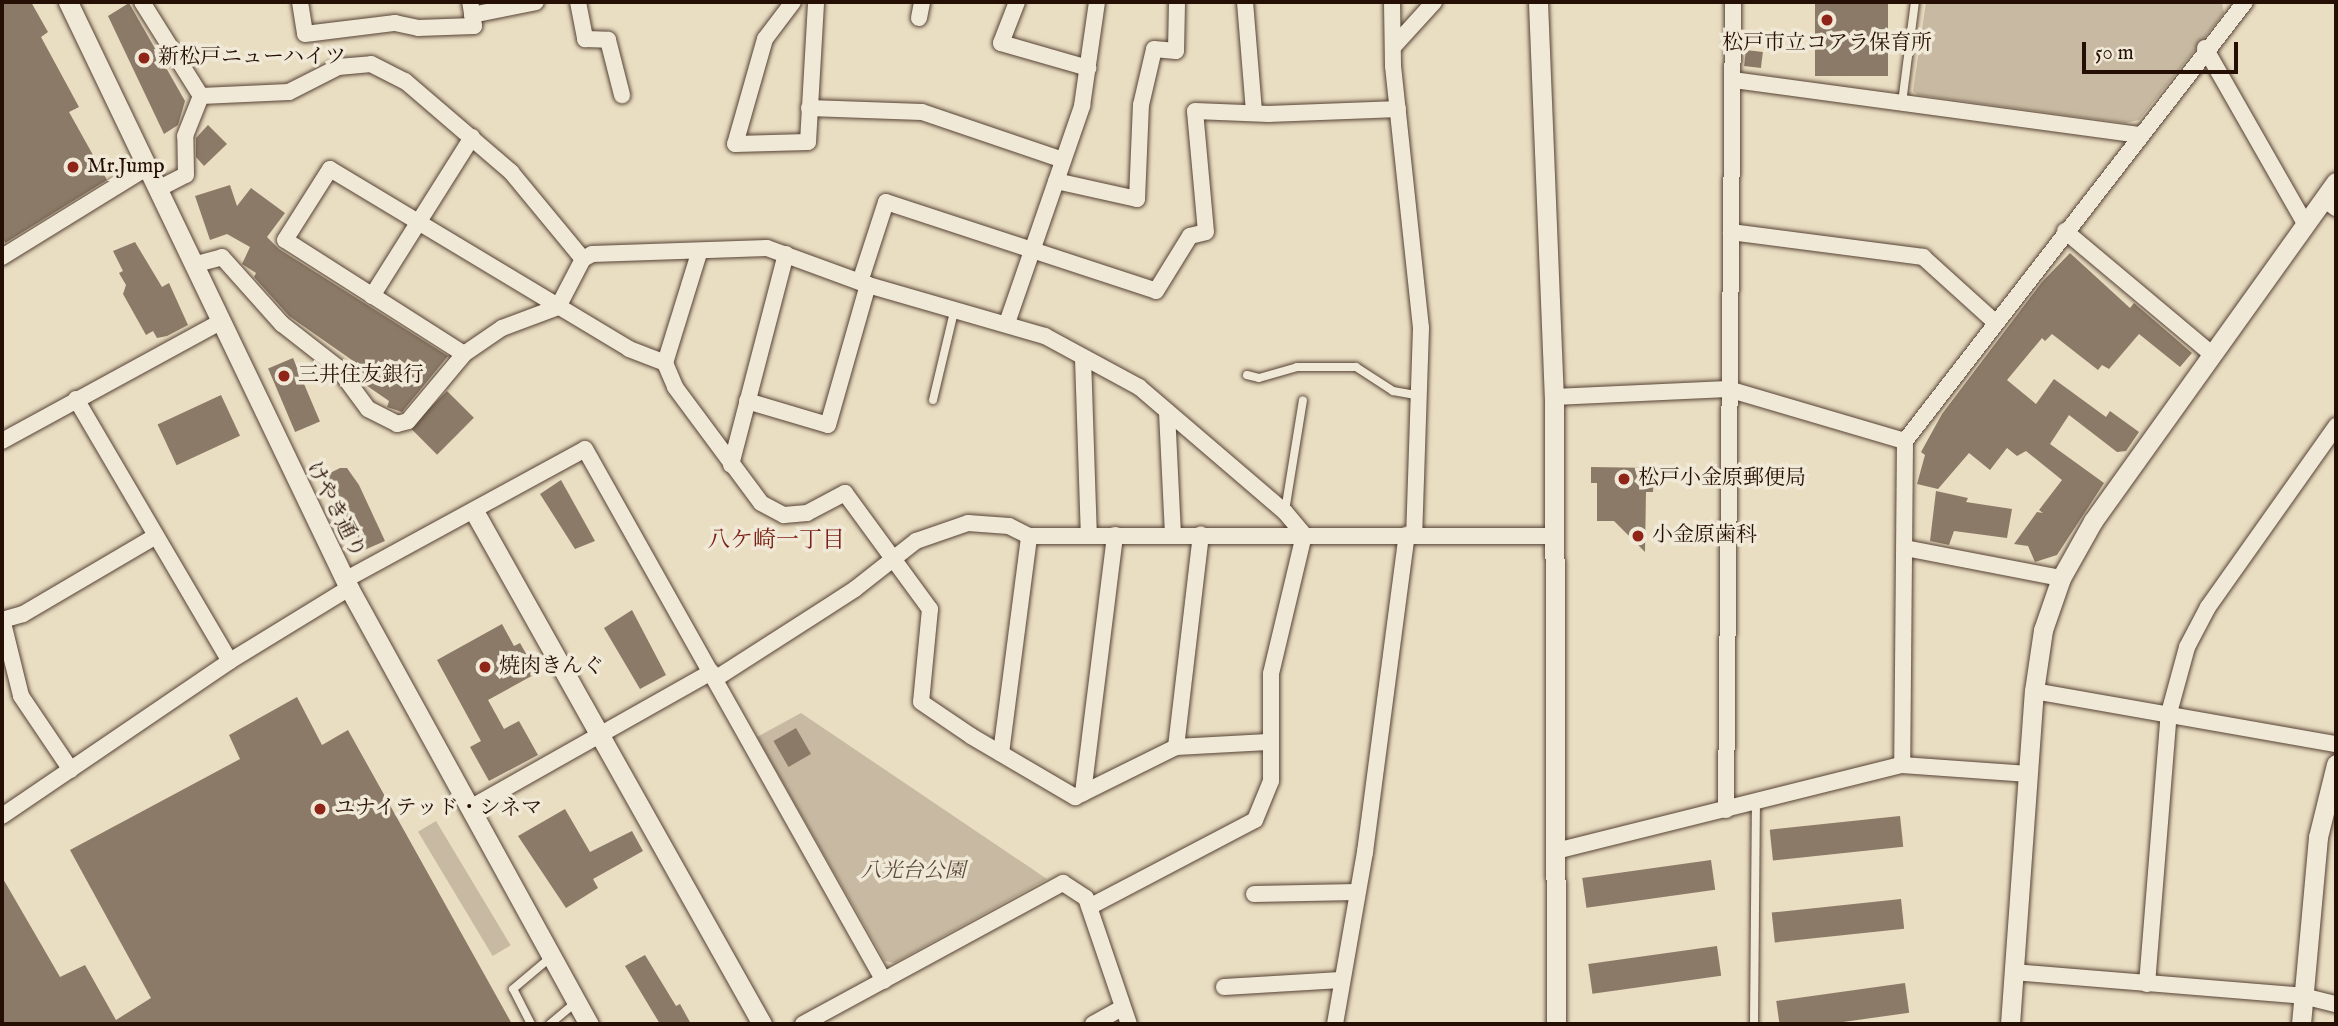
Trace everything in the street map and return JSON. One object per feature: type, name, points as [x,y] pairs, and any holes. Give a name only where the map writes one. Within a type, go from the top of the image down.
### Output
[{"type":"street","name":"けやき通り","points":[[68,2],[347,584],[589,1024]]},
{"type":"street","points":[[142,2],[201,96]]},
{"type":"street","points":[[300,2],[306,34],[395,23],[418,28],[474,26],[471,8],[536,2]]},
{"type":"street","points":[[578,2],[585,39],[608,40],[622,95]]},
{"type":"street","points":[[793,2],[765,39],[735,144],[808,142],[816,2]]},
{"type":"street","points":[[1017,2],[1001,43],[1088,68]]},
{"type":"street","points":[[1007,323],[1082,106],[1097,2]]},
{"type":"street","points":[[1056,181],[1137,199],[1141,105],[1154,49],[1176,51],[1177,2]]},
{"type":"street","points":[[1245,2],[1254,112]]},
{"type":"street","points":[[1335,1024],[1410,535],[1421,396],[1421,328],[1398,109],[1392,2]]},
{"type":"street","points":[[1395,45],[1434,2]]},
{"type":"street","points":[[1538,2],[1554,397],[1556,1024]]},
{"type":"street","points":[[1726,810],[1727,389],[1733,2]]},
{"type":"street","points":[[1902,765],[1905,441],[2138,135],[2245,2]]},
{"type":"street","points":[[2206,48],[2306,225]]},
{"type":"street","points":[[201,96],[289,92],[338,67],[371,64],[405,81],[511,172],[583,259]]},
{"type":"street","points":[[1733,80],[2138,135]]},
{"type":"street","points":[[158,189],[186,175],[185,136],[201,96]]},
{"type":"street","points":[[810,108],[922,112],[1063,160]]},
{"type":"street","points":[[747,401],[828,425],[886,202],[1156,291],[1190,236],[1206,232],[1195,111],[1398,109]]},
{"type":"street","points":[[372,296],[472,137]]},
{"type":"street","points":[[2,257],[148,167]]},
{"type":"street","points":[[464,354],[285,240],[330,169],[629,349],[665,363]]},
{"type":"street","points":[[2010,1024],[2034,691],[2043,630],[2061,578],[2093,521],[2306,225],[2330,203],[2336,182]]},
{"type":"street","points":[[1731,232],[1923,257],[1996,323]]},
{"type":"street","points":[[2065,232],[2213,355]]},
{"type":"street","points":[[193,265],[222,257],[282,324],[337,366],[368,410],[397,424],[408,421],[464,354],[502,328],[558,307],[583,259],[592,254],[698,253],[767,248],[864,284],[1045,336],[1139,387],[1285,512],[1304,535]]},
{"type":"street","points":[[698,253],[665,363],[675,387],[761,503],[784,515],[807,513],[845,493],[896,557],[932,619],[921,702],[1074,797],[1176,747],[1268,742]]},
{"type":"street","points":[[731,465],[786,254]]},
{"type":"street","points":[[2,441],[220,322]]},
{"type":"street","points":[[1083,358],[1089,536]]},
{"type":"street","points":[[1554,397],[1727,389],[1905,441]]},
{"type":"street","points":[[76,399],[230,661]]},
{"type":"street","points":[[1167,412],[1174,534]]},
{"type":"street","points":[[2147,984],[2169,713],[2187,647],[2208,607],[2336,426]]},
{"type":"street","points":[[2,816],[347,584],[585,449],[884,981]]},
{"type":"street","points":[[474,511],[762,1024]]},
{"type":"street","points":[[470,808],[601,734],[713,676],[855,589],[931,533],[968,523],[1009,526],[1029,536],[1553,536]]},
{"type":"street","points":[[1176,747],[1201,534]]},
{"type":"street","points":[[1083,793],[1115,535]]},
{"type":"street","points":[[1090,907],[1255,820],[1271,781],[1268,742],[1273,661],[1304,535]]},
{"type":"street","points":[[71,770],[21,696],[2,620],[23,614],[156,536]]},
{"type":"street","points":[[1001,753],[1029,536]]},
{"type":"street","points":[[1905,548],[2061,578]]},
{"type":"street","points":[[2034,691],[2336,744]]},
{"type":"street","points":[[2301,1024],[2318,837],[2336,764]]},
{"type":"street","points":[[1556,851],[1902,765],[2029,774]]},
{"type":"street","points":[[803,1024],[1063,883],[1086,898],[1129,1024]]},
{"type":"street","points":[[1254,894],[1357,892]]},
{"type":"street","points":[[2013,972],[2303,996],[2336,1004]]},
{"type":"street","points":[[1224,987],[1341,980]]},
{"type":"street","points":[[1093,1024],[1122,1008]]},
{"type":"lane","points":[[1902,103],[1915,2]]},
{"type":"lane","points":[[933,400],[955,309]]},
{"type":"lane","points":[[1247,374],[1259,378],[1297,367],[1356,366],[1393,391],[1421,396]]},
{"type":"lane","points":[[1285,512],[1303,400]]},
{"type":"lane","points":[[1754,1024],[1756,803]]},
{"type":"lane","points":[[531,1024],[513,989],[551,957]]},
{"type":"lane","points":[[550,1024],[576,1002]]},
{"type":"green space","points":[[1926,2],[2222,2],[2224,13],[2139,120],[2125,123],[1918,95],[1913,91]]},
{"type":"green space","name":"八光台公園","points":[[801,713],[1047,879],[894,963],[885,961],[757,737]]},
{"type":"green space","points":[[436,821],[511,945],[493,956],[418,832]]},
{"type":"building","points":[[2,2],[31,2],[48,32],[41,37],[79,107],[69,112],[107,180],[5,243],[2,236]]},
{"type":"building","points":[[1815,2],[1888,2],[1888,76],[1815,76]]},
{"type":"building","name":"新松戸ニューハイツ","points":[[129,3],[185,101],[178,125],[164,134],[108,16]]},
{"type":"building","points":[[1746,50],[1763,52],[1761,68],[1744,66]]},
{"type":"building","points":[[208,125],[227,144],[204,166],[196,157],[196,138]]},
{"type":"building","points":[[230,185],[237,206],[251,188],[285,213],[267,237],[279,249],[448,356],[402,412],[387,407],[389,401],[360,381],[354,372],[359,365],[289,316],[254,277],[256,273],[242,264],[250,247],[227,234],[210,240],[195,196]]},
{"type":"building","points":[[135,242],[162,287],[169,283],[188,325],[167,336],[157,338],[153,331],[146,335],[123,294],[126,285],[119,273],[123,271],[113,251]]},
{"type":"building","points":[[2070,253],[2130,308],[2134,303],[2192,353],[2180,367],[2139,334],[2109,369],[2102,365],[2098,370],[2052,334],[2045,341],[2042,338],[2007,380],[2036,404],[2054,379],[2106,417],[2110,411],[2139,432],[2126,451],[2117,452],[2069,415],[2050,444],[2104,483],[2057,555],[2035,562],[2028,546],[2014,544],[2037,512],[2043,513],[2039,510],[2062,480],[2026,451],[2017,456],[2007,448],[1990,470],[1969,453],[1938,489],[1917,484],[1925,455],[1921,452],[1942,414],[2042,282]]},
{"type":"building","points":[[293,358],[320,422],[295,432],[268,369]]},
{"type":"building","points":[[447,391],[474,418],[437,455],[410,428]]},
{"type":"building","points":[[221,395],[240,436],[177,465],[158,425]]},
{"type":"building","points":[[1591,467],[1654,468],[1653,492],[1646,492],[1645,552],[1614,521],[1597,521],[1597,483],[1591,483]]},
{"type":"building","points":[[340,468],[347,468],[359,485],[385,541],[362,551],[326,475]]},
{"type":"building","points":[[561,480],[595,541],[575,549],[540,494]]},
{"type":"building","points":[[1936,491],[1968,498],[1966,502],[2012,509],[2007,538],[1954,531],[1949,545],[1930,541]]},
{"type":"building","points":[[632,610],[666,675],[640,689],[604,628]]},
{"type":"building","points":[[502,624],[514,646],[520,643],[537,673],[488,700],[504,729],[519,721],[538,755],[489,781],[470,747],[481,741],[437,660]]},
{"type":"building","points":[[297,697],[322,745],[348,730],[512,1024],[2,1024],[2,877],[60,977],[85,965],[116,1020],[151,998],[70,850],[240,759],[229,735]]},
{"type":"building","points":[[796,728],[811,754],[788,767],[773,741]]},
{"type":"building","points":[[565,809],[590,852],[632,831],[643,851],[593,879],[598,888],[566,908],[518,836]]},
{"type":"building","points":[[1900,816],[1903,847],[1773,861],[1770,830]]},
{"type":"building","points":[[1711,860],[1715,890],[1586,908],[1582,878]]},
{"type":"building","points":[[1901,899],[1904,929],[1775,942],[1772,913]]},
{"type":"building","points":[[1717,946],[1721,976],[1592,994],[1588,964]]},
{"type":"building","points":[[645,955],[676,1006],[680,1004],[691,1024],[660,1024],[625,966]]},
{"type":"building","points":[[1905,983],[1909,1013],[1829,1024],[1779,1024],[1776,1001]]},
{"type":"place","name":"松戸市立コアラ保育所","points":[[1827,20]]},
{"type":"place","name":"新松戸ニューハイツ","points":[[144,58]]},
{"type":"place","name":"Mr.Jump","points":[[73,167]]},
{"type":"place","name":"三井住友銀行","points":[[284,376]]},
{"type":"place","name":"松戸小金原郵便局","points":[[1624,479]]},
{"type":"place","name":"小金原歯科","points":[[1638,536]]},
{"type":"place","name":"焼肉きんぐ","points":[[485,667]]},
{"type":"place","name":"ユナイテッド・シネマ","points":[[320,809]]},
{"type":"district","name":"八ケ崎一丁目","points":[[776,541]]}]
